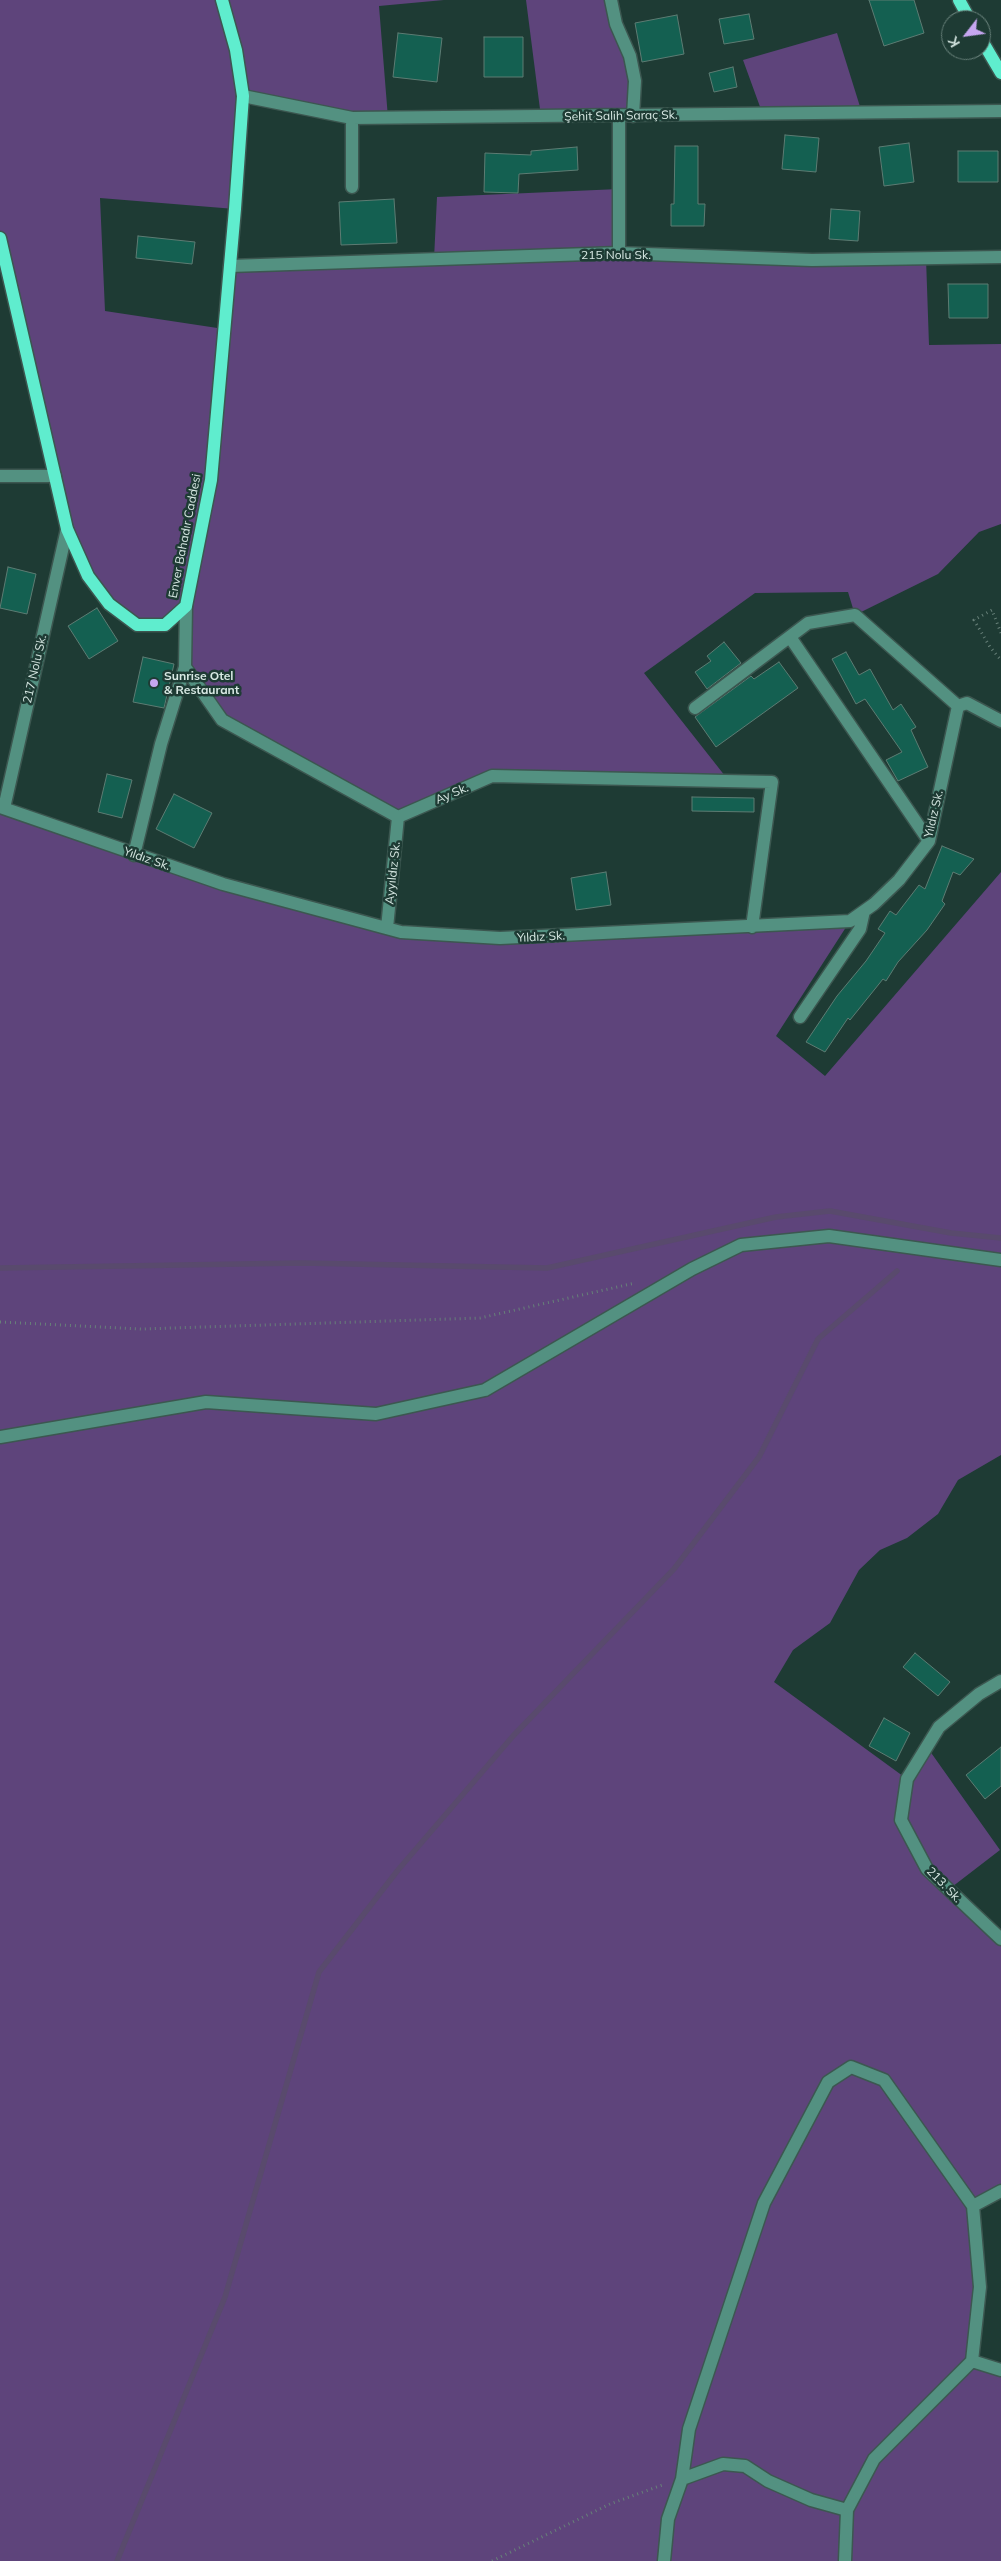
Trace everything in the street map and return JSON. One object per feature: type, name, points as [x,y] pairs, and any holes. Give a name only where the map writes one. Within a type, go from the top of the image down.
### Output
[{"type":"main road","name":"Enver Bahadır Caddesi","points":[[0,238],[67,530],[88,576],[109,604],[138,625],[165,624],[186,606],[211,480],[243,123],[243,96],[236,50],[222,0]]},
{"type":"main road","points":[[991,56],[1001,73]]},
{"type":"street","points":[[611,0],[616,24],[630,56],[635,81],[633,116]]},
{"type":"street","name":"Şehit Salih Saraç Sk.","points":[[243,96],[352,118],[619,117],[1001,111]]},
{"type":"street","points":[[619,117],[619,253]]},
{"type":"street","points":[[352,118],[352,186]]},
{"type":"street","name":"215 Nolu Sk.","points":[[230,266],[619,253],[812,260],[1001,257]]},
{"type":"street","points":[[0,476],[55,476]]},
{"type":"street","name":"217 Nolu Sk.","points":[[2,808],[67,530]]},
{"type":"street","points":[[134,854],[161,744],[185,667],[186,606]]},
{"type":"street","points":[[695,708],[808,623],[855,615],[958,706],[967,703],[1001,721]]},
{"type":"street","points":[[790,637],[929,841]]},
{"type":"street","points":[[185,667],[222,720],[398,817]]},
{"type":"street","name":"Yıldız Sk.","points":[[2,808],[223,884],[401,932],[500,938],[850,921],[899,880],[929,841],[958,706]]},
{"type":"street","name":"Ay Sk.","points":[[398,817],[492,776],[772,782],[752,927]]},
{"type":"street","name":"Ayyıldız Sk.","points":[[387,928],[398,817]]},
{"type":"street","points":[[800,1017],[860,929],[864,911]]},
{"type":"street","points":[[0,1437],[206,1402],[376,1414],[484,1390],[692,1269],[741,1245],[829,1236],[1001,1260]]},
{"type":"street","name":"213. Sk.","points":[[1001,1681],[979,1694],[939,1727],[907,1779],[901,1820],[926,1869],[1001,1939]]},
{"type":"street","points":[[664,2561],[668,2519],[682,2480],[688,2429],[764,2203],[828,2082],[851,2067],[884,2080],[973,2206],[980,2287],[972,2361],[874,2459],[847,2510],[845,2561]]},
{"type":"street","points":[[973,2206],[1001,2191]]},
{"type":"street","points":[[972,2361],[1001,2370]]},
{"type":"street","points":[[682,2480],[723,2464],[745,2466],[768,2481],[812,2500],[847,2510]]},
{"type":"path","points":[[1001,633],[992,610],[974,620],[990,647],[1001,660]]},
{"type":"path","points":[[0,1322],[142,1329],[480,1318],[643,1281]]},
{"type":"path","points":[[492,2561],[610,2504],[648,2489],[682,2480]]},
{"type":"shaded area","points":[[0,0],[444,0],[379,6],[388,118],[244,96],[235,209],[100,198],[105,311],[224,329],[230,266],[434,259],[437,197],[619,189],[619,253],[926,258],[929,345],[1001,344],[1001,524],[979,532],[938,574],[855,615],[848,592],[755,593],[644,673],[729,781],[492,776],[398,817],[222,720],[185,667],[186,607],[165,625],[137,625],[109,604],[67,529],[0,238]]},
{"type":"shaded area","points":[[526,0],[611,0],[630,56],[633,116],[541,117]]},
{"type":"shaded area","points":[[837,33],[862,113],[763,115],[743,60]]},
{"type":"shaded area","points":[[0,807],[134,855],[401,932],[500,938],[850,921],[776,1036],[825,1076],[1001,872],[1001,1455],[958,1480],[938,1514],[907,1538],[880,1550],[859,1570],[830,1623],[793,1650],[774,1682],[907,1779],[927,1747],[1000,1850],[948,1890],[1001,1939],[1001,2191],[973,2207],[980,2287],[972,2361],[1001,2370],[1001,2561],[0,2561]]},
{"type":"building","points":[[869,0],[914,0],[924,33],[884,46]]},
{"type":"building","points":[[749,14],[754,39],[724,44],[719,19]]},
{"type":"building","points":[[677,15],[684,54],[642,62],[635,23]]},
{"type":"building","points":[[398,33],[442,38],[437,82],[393,77]]},
{"type":"building","points":[[484,37],[523,37],[523,77],[484,77]]},
{"type":"building","points":[[733,67],[737,87],[714,92],[709,73]]},
{"type":"building","points":[[785,135],[819,138],[816,172],[782,169]]},
{"type":"building","points":[[909,143],[914,182],[884,186],[879,147]]},
{"type":"building","points":[[675,146],[698,146],[698,204],[705,204],[704,226],[671,226],[671,204],[674,204]]},
{"type":"building","points":[[577,147],[578,170],[519,174],[518,193],[484,192],[485,153],[531,155],[531,151]]},
{"type":"building","points":[[958,151],[998,151],[998,182],[958,182]]},
{"type":"building","points":[[394,199],[397,243],[341,245],[339,202]]},
{"type":"building","points":[[831,209],[860,211],[858,241],[829,239]]},
{"type":"building","points":[[138,236],[195,242],[192,264],[136,258]]},
{"type":"building","points":[[948,284],[988,284],[988,318],[949,318]]},
{"type":"building","points":[[8,567],[36,574],[27,614],[0,608]]},
{"type":"building","points":[[97,608],[118,641],[89,659],[68,626]]},
{"type":"building","points":[[724,642],[741,663],[707,689],[695,672],[711,661],[707,656]]},
{"type":"building","points":[[846,652],[859,675],[870,669],[893,710],[901,704],[916,727],[911,730],[928,767],[898,781],[886,760],[902,752],[865,699],[856,704],[832,659]]},
{"type":"building","points":[[143,657],[174,664],[164,708],[133,702]]},
{"type":"building","points":[[779,662],[798,688],[716,747],[695,717],[751,676],[754,679]]},
{"type":"building","points":[[107,774],[132,780],[122,818],[98,812]]},
{"type":"building","points":[[174,794],[212,813],[194,848],[156,829]]},
{"type":"building","points":[[692,797],[754,798],[754,812],[692,811]]},
{"type":"building","points":[[942,846],[974,859],[960,875],[953,872],[942,901],[945,904],[927,930],[898,962],[886,981],[883,979],[850,1020],[848,1018],[825,1052],[806,1042],[837,996],[866,961],[885,933],[878,929],[890,911],[896,915],[919,885],[925,889]]},
{"type":"building","points":[[606,872],[611,905],[576,910],[571,878]]},
{"type":"building","points":[[915,1653],[950,1682],[938,1696],[903,1667]]},
{"type":"building","points":[[884,1718],[910,1733],[896,1761],[869,1746]]},
{"type":"building","points":[[1001,1747],[1001,1786],[985,1799],[966,1775]]},
{"type":"waterway","points":[[0,1268],[302,1263],[547,1268],[776,1217],[830,1211],[951,1233],[1001,1238]]},
{"type":"waterway","points":[[117,2561],[225,2297],[319,1972],[398,1870],[513,1736],[674,1569],[759,1457],[818,1339],[897,1271]]},
{"type":"place","name":"Sunrise Otel & Restaurant","points":[[154,683]]}]
